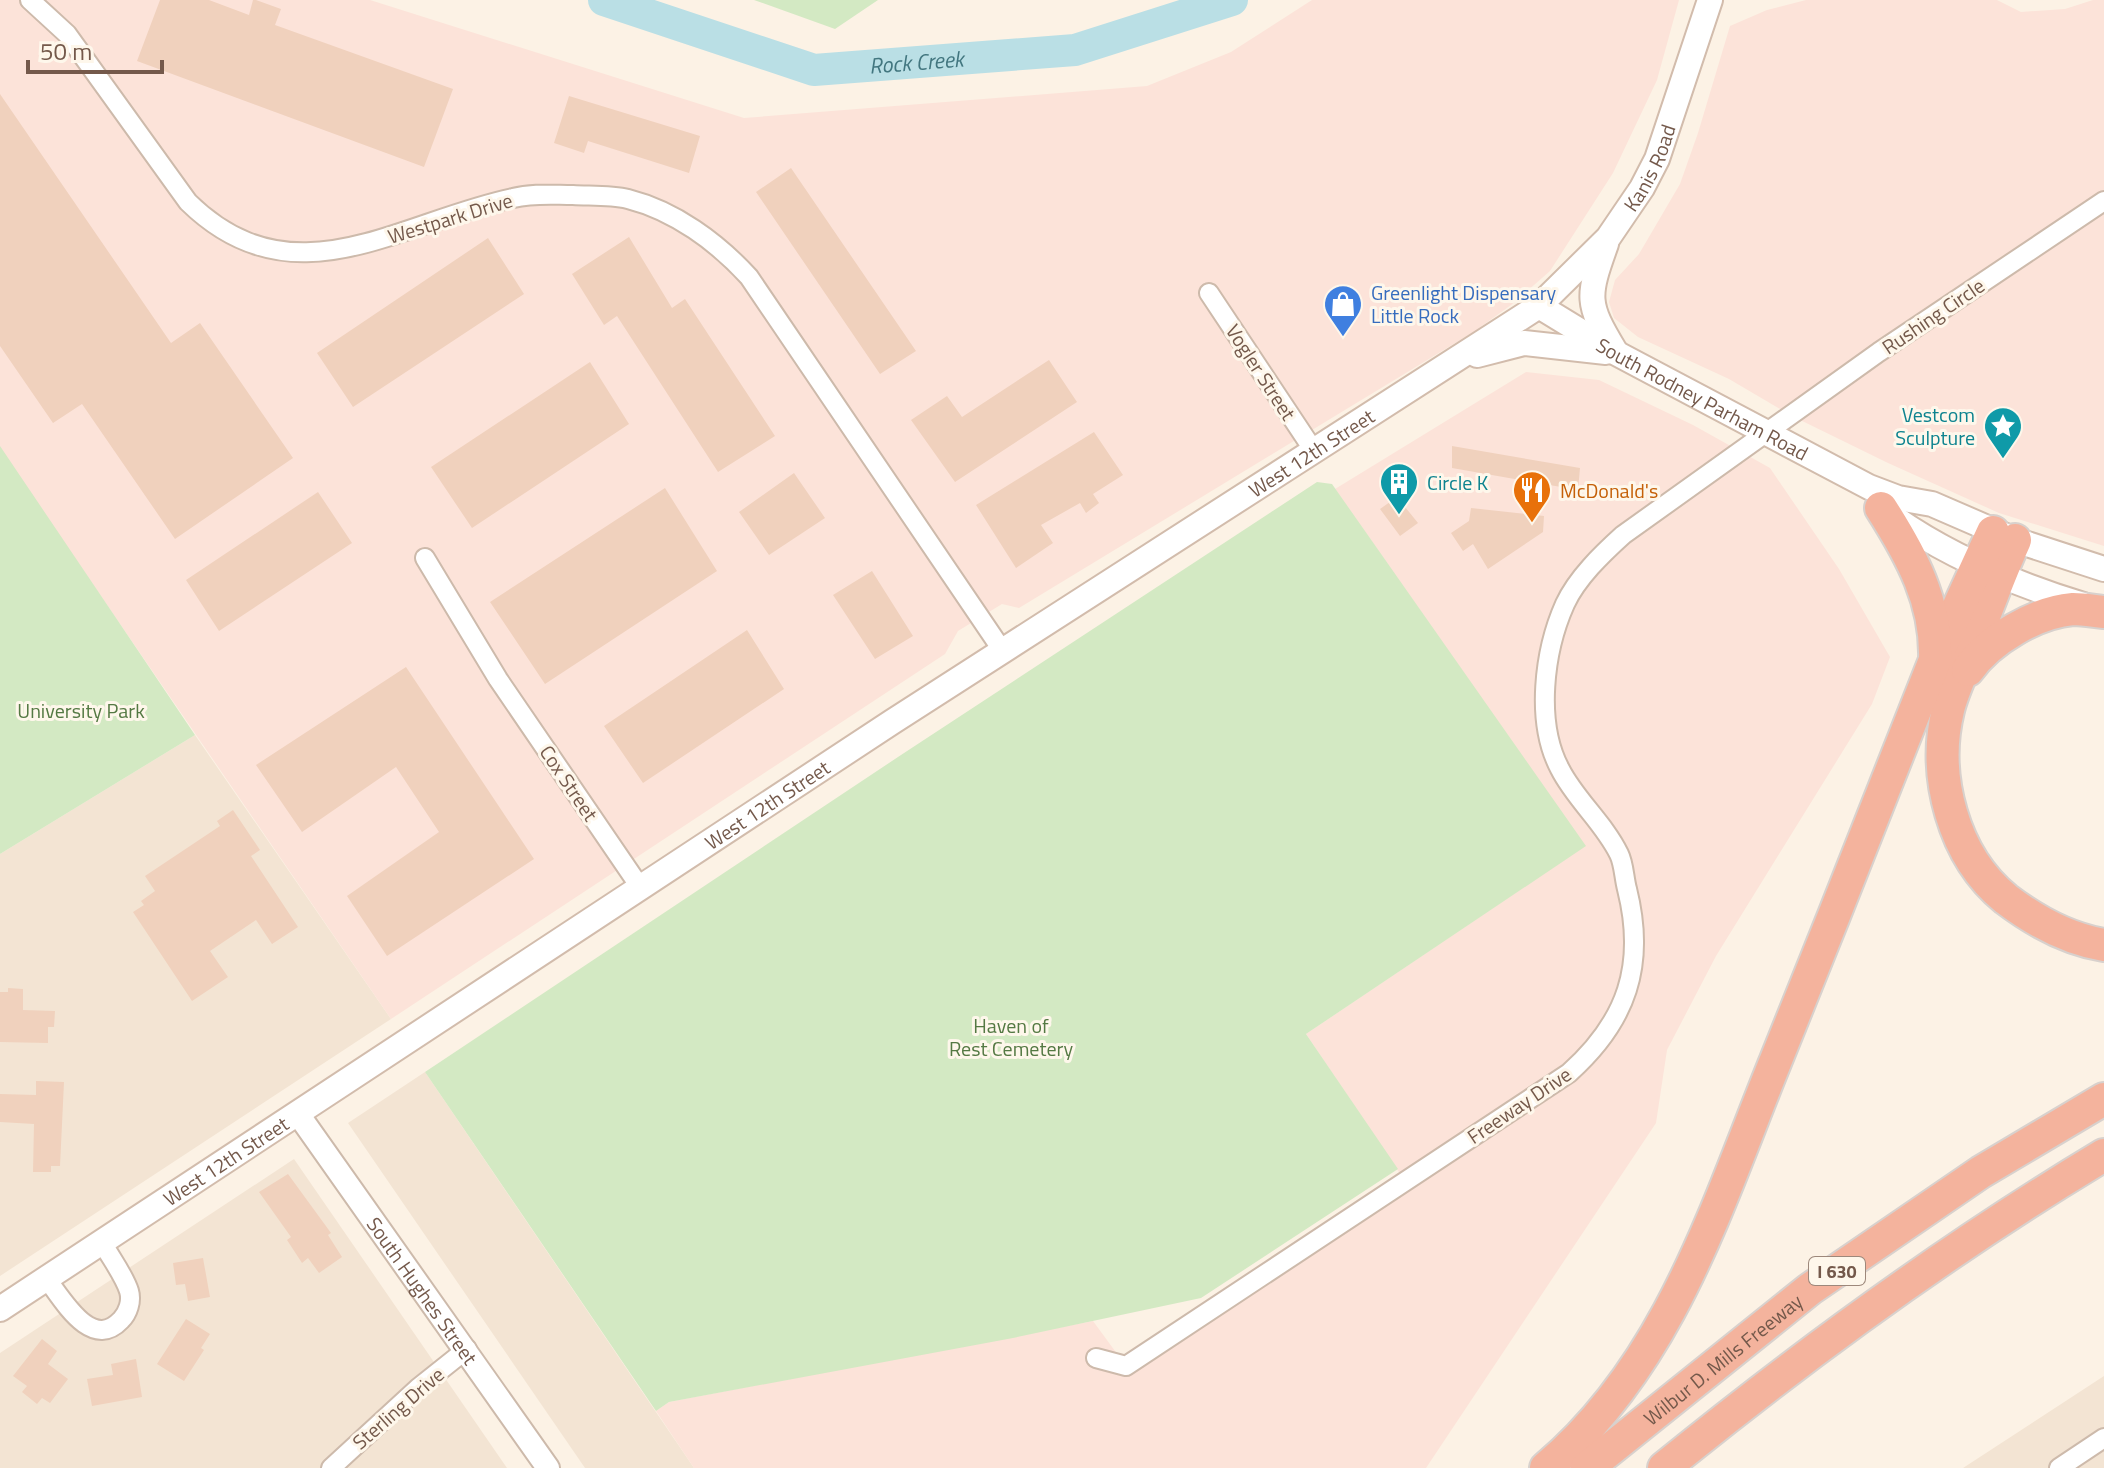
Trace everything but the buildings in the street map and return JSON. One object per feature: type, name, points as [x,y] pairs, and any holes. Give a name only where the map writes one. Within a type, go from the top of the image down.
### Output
[{"type":"highway","points":[[1875,497],[1908,549],[1927,597],[1935,660]]},
{"type":"highway","points":[[1546,1468],[1574,1445],[1627,1381],[1674,1305],[1721,1198],[1935,660],[1989,570],[2004,536]]},
{"type":"highway","points":[[1989,570],[1948,711],[1944,776],[1946,796],[1969,856],[1990,887],[2024,913],[2059,933],[2104,945]]},
{"type":"highway","points":[[1955,690],[1985,650],[2017,629],[2061,611],[2104,612]]},
{"type":"highway","name":"Wilbur D. Mills Freeway","points":[[1587,1468],[1810,1289],[1981,1172],[2104,1099]]},
{"type":"highway","name":"I 630","points":[[1664,1468],[1768,1383],[1902,1284],[2104,1155]]},
{"type":"highway","points":[[1979,1235],[2104,1179]]},
{"type":"main road","name":"Kanis Road","points":[[1539,306],[1608,238],[1642,188],[1657,159],[1710,0]]},
{"type":"main road","points":[[1608,238],[1592,284],[1592,303],[1596,319],[1616,353]]},
{"type":"main road","name":"West 12th Street","points":[[0,1309],[1002,650],[1539,306]]},
{"type":"main road","name":"South Rodney Parham Road","points":[[1539,306],[1616,353],[1875,497],[1925,538],[1989,570],[2104,612]]},
{"type":"main road","points":[[1456,361],[1524,343],[1616,353]]},
{"type":"main road","name":"South Rodney Parham Road","points":[[1875,497],[1932,504],[2004,536],[2104,569]]},
{"type":"street","name":"Westpark Drive","points":[[30,0],[67,34],[188,202],[213,223],[257,245],[298,253],[343,251],[488,204],[540,194],[626,198],[693,228],[731,257],[749,277],[1002,650]]},
{"type":"street","name":"Rushing Circle","points":[[1765,434],[1879,352],[2104,201]]},
{"type":"street","name":"Vogler Street","points":[[1209,293],[1314,451]]},
{"type":"street","name":"Freeway Drive","points":[[1096,1358],[1126,1366],[1569,1073],[1608,1032],[1619,1012],[1632,974],[1635,940],[1633,912],[1620,855],[1561,772],[1550,747],[1546,688],[1557,628],[1565,604],[1604,553],[1623,535],[1765,434]]},
{"type":"street","name":"Cox Street","points":[[425,558],[498,679],[640,887]]},
{"type":"street","name":"South Hughes Street","points":[[298,1114],[467,1349],[548,1468]]},
{"type":"street","points":[[46,1278],[79,1322],[97,1329],[116,1325],[128,1310],[129,1291],[102,1242]]},
{"type":"street","name":"Sterling Drive","points":[[331,1468],[418,1388],[467,1349]]},
{"type":"street","points":[[2059,1468],[2104,1438]]},
{"type":"shaded area","points":[[0,0],[370,0],[744,118],[1147,86],[1231,52],[1312,0],[1679,0],[1657,80],[1613,173],[1550,271],[1511,305],[1475,331],[1019,608],[1002,604],[958,631],[945,654],[391,1019],[0,449]]},
{"type":"shaded area","points":[[1806,0],[1997,0],[2021,12],[2065,9],[2093,0],[2104,0],[2104,546],[1999,513],[1888,463],[1792,416],[1729,379],[1638,337],[1614,318],[1609,302],[1615,280],[1639,254],[1680,184],[1730,26],[1767,10]]},
{"type":"shaded area","points":[[1526,372],[1599,380],[1693,425],[1770,468],[1839,569],[1890,657],[1872,704],[1716,956],[1667,1050],[1656,1123],[1426,1468],[694,1468],[656,1411],[669,1402],[1093,1321],[1126,1366],[1405,1181],[1306,1034],[1585,846],[1335,489]]},
{"type":"shaded area","points":[[195,735],[391,1019],[0,1276],[0,854]]},
{"type":"shaded area","points":[[425,1072],[694,1468],[585,1468],[348,1123]]},
{"type":"shaded area","points":[[294,1159],[507,1468],[0,1468],[0,1353]]},
{"type":"shaded area","points":[[2104,1376],[2104,1468],[1963,1468]]},
{"type":"green space","points":[[754,0],[878,0],[835,29]]},
{"type":"green space","name":"University Park","points":[[0,446],[195,735],[0,854]]},
{"type":"green space","name":"Haven of Rest Cemetery","points":[[1317,482],[1332,484],[1586,846],[1306,1034],[1398,1169],[1201,1298],[1013,1338],[669,1402],[656,1411],[425,1072]]},
{"type":"waterway","name":"Rock Creek","points":[[604,0],[814,70],[1075,50],[1232,0]]},
{"type":"place","name":"Greenlight Dispensary Little Rock","points":[[1343,338]]},
{"type":"place","name":"Vestcom Sculpture","points":[[2003,460]]},
{"type":"place","name":"Circle K","points":[[1399,516]]},
{"type":"place","name":"McDonald's","points":[[1532,524]]}]
